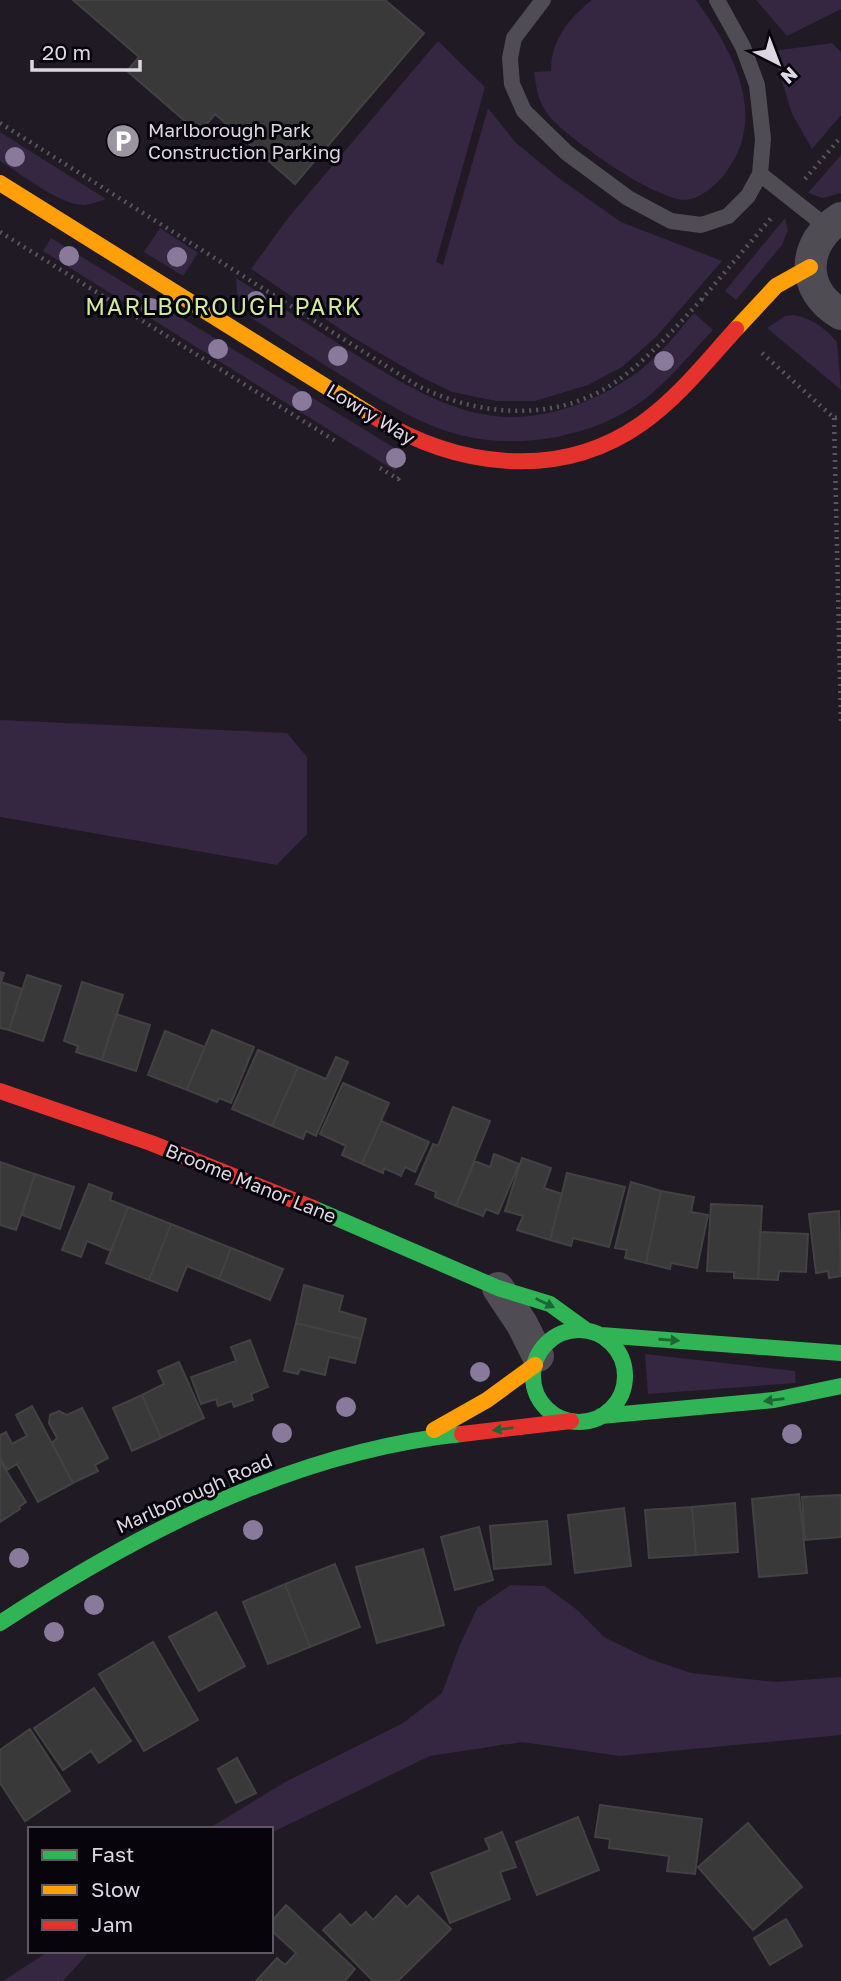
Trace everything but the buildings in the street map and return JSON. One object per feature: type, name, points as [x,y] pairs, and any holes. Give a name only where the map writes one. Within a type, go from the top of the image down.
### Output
[{"type":"street","name":"Lowry Way","points":[[0,183],[400,433],[427,446],[456,455],[495,462],[535,463],[577,455],[603,447],[632,430],[671,399],[755,307],[782,282],[810,267]]},
{"type":"street","points":[[834,222],[818,238],[810,267],[813,283],[820,297],[831,309],[841,314]]},
{"type":"street","name":"Broome Manor Lane","points":[[0,1091],[151,1143],[334,1216],[498,1289],[536,1298],[593,1332]]},
{"type":"street","points":[[498,1289],[522,1324],[537,1360]]},
{"type":"street","points":[[841,1353],[570,1330],[555,1336],[543,1347],[533,1376],[536,1391],[544,1405],[556,1416],[571,1421],[774,1401],[841,1387]]},
{"type":"street","points":[[593,1332],[611,1343],[620,1353],[624,1366],[622,1393],[614,1406],[601,1416]]},
{"type":"street","name":"Marlborough Road","points":[[420,1438],[487,1400],[537,1360]]},
{"type":"street","name":"Marlborough Road","points":[[0,1623],[94,1562],[254,1486],[312,1466],[420,1438],[571,1421]]},
{"type":"lane","points":[[543,0],[514,38],[510,58],[512,84],[524,111],[567,153],[628,198],[671,220],[701,225],[728,216],[748,196],[760,174],[763,138],[757,85],[743,47],[717,0]]},
{"type":"lane","points":[[760,174],[834,222]]},
{"type":"path","points":[[0,123],[418,386],[470,407],[530,410],[579,400],[597,393],[616,382],[648,356],[702,299]]},
{"type":"path","points":[[834,418],[841,724]]},
{"type":"shaded area","points":[[592,0],[696,0],[722,41],[741,85],[745,108],[744,130],[738,153],[724,175],[701,195],[685,200],[671,197],[634,180],[576,140],[550,117],[543,107],[534,72],[551,71],[554,50],[562,31]]},
{"type":"shaded area","points":[[756,0],[841,0],[841,9],[787,36]]},
{"type":"shaded area","points":[[438,41],[485,87],[436,262],[443,265],[488,108],[516,143],[560,179],[621,222],[722,261],[656,337],[622,367],[588,385],[535,401],[496,401],[452,392],[352,337],[251,269],[288,218]]},
{"type":"shaded area","points":[[832,43],[841,52],[841,115],[812,149],[792,114],[773,51]]},
{"type":"shaded area","points":[[0,132],[106,199],[85,205],[75,204],[41,188],[0,161]]},
{"type":"shaded area","points":[[841,155],[841,193],[823,198],[808,193]]},
{"type":"shaded area","points":[[785,218],[788,230],[782,245],[736,300],[725,291]]},
{"type":"shaded area","points":[[160,228],[198,253],[183,276],[144,252]]},
{"type":"shaded area","points":[[51,238],[406,455],[395,471],[43,251]]},
{"type":"shaded area","points":[[236,278],[406,384],[457,408],[494,416],[532,416],[551,412],[606,392],[647,365],[694,313],[713,330],[675,372],[626,412],[587,429],[544,439],[488,440],[440,429],[395,408],[253,319],[237,293]]},
{"type":"shaded area","points":[[794,315],[818,325],[837,342],[841,390],[767,328],[785,316]]},
{"type":"shaded area","points":[[0,720],[287,733],[307,757],[307,834],[277,865],[0,817]]},
{"type":"shaded area","points":[[645,1354],[795,1371],[796,1383],[648,1394]]},
{"type":"shaded area","points":[[510,1585],[545,1586],[576,1609],[604,1637],[647,1658],[691,1673],[776,1682],[841,1677],[841,1735],[620,1756],[522,1742],[430,1756],[273,1832],[273,1827],[211,1827],[287,1781],[403,1723],[442,1693],[477,1608]]},
{"type":"shaded area","points":[[46,1953],[88,1953],[63,1981],[3,1981]]},
{"type":"traffic: fast","points":[[313,1208],[498,1288],[550,1304],[586,1330]]},
{"type":"traffic: fast","points":[[579,1330],[596,1334],[611,1344],[621,1359],[625,1376],[621,1393],[611,1408],[596,1418],[579,1422],[562,1418],[547,1408],[537,1393],[533,1376],[537,1359],[547,1344],[562,1334],[579,1330]]},
{"type":"traffic: fast","points":[[601,1335],[841,1353]]},
{"type":"traffic: fast","points":[[601,1416],[774,1400],[841,1386]]},
{"type":"traffic: fast","points":[[0,1623],[107,1557],[220,1501],[279,1477],[339,1458],[400,1443],[462,1434]]},
{"type":"traffic: slow","points":[[0,183],[373,416]]},
{"type":"traffic: slow","points":[[736,329],[776,286],[810,267]]},
{"type":"traffic: slow","points":[[434,1430],[487,1400],[535,1365]]},
{"type":"traffic: jam","points":[[373,416],[438,447],[472,456],[507,461],[541,460],[576,454],[609,442],[654,414],[691,379],[736,329]]},
{"type":"traffic: jam","points":[[0,1091],[151,1143],[313,1208]]},
{"type":"traffic: jam","points":[[462,1434],[571,1421]]},
{"type":"place","name":"Marlborough Park Construction Parking","points":[[123,141]]},
{"type":"district","name":"MARLBOROUGH PARK","points":[[224,307]]}]
